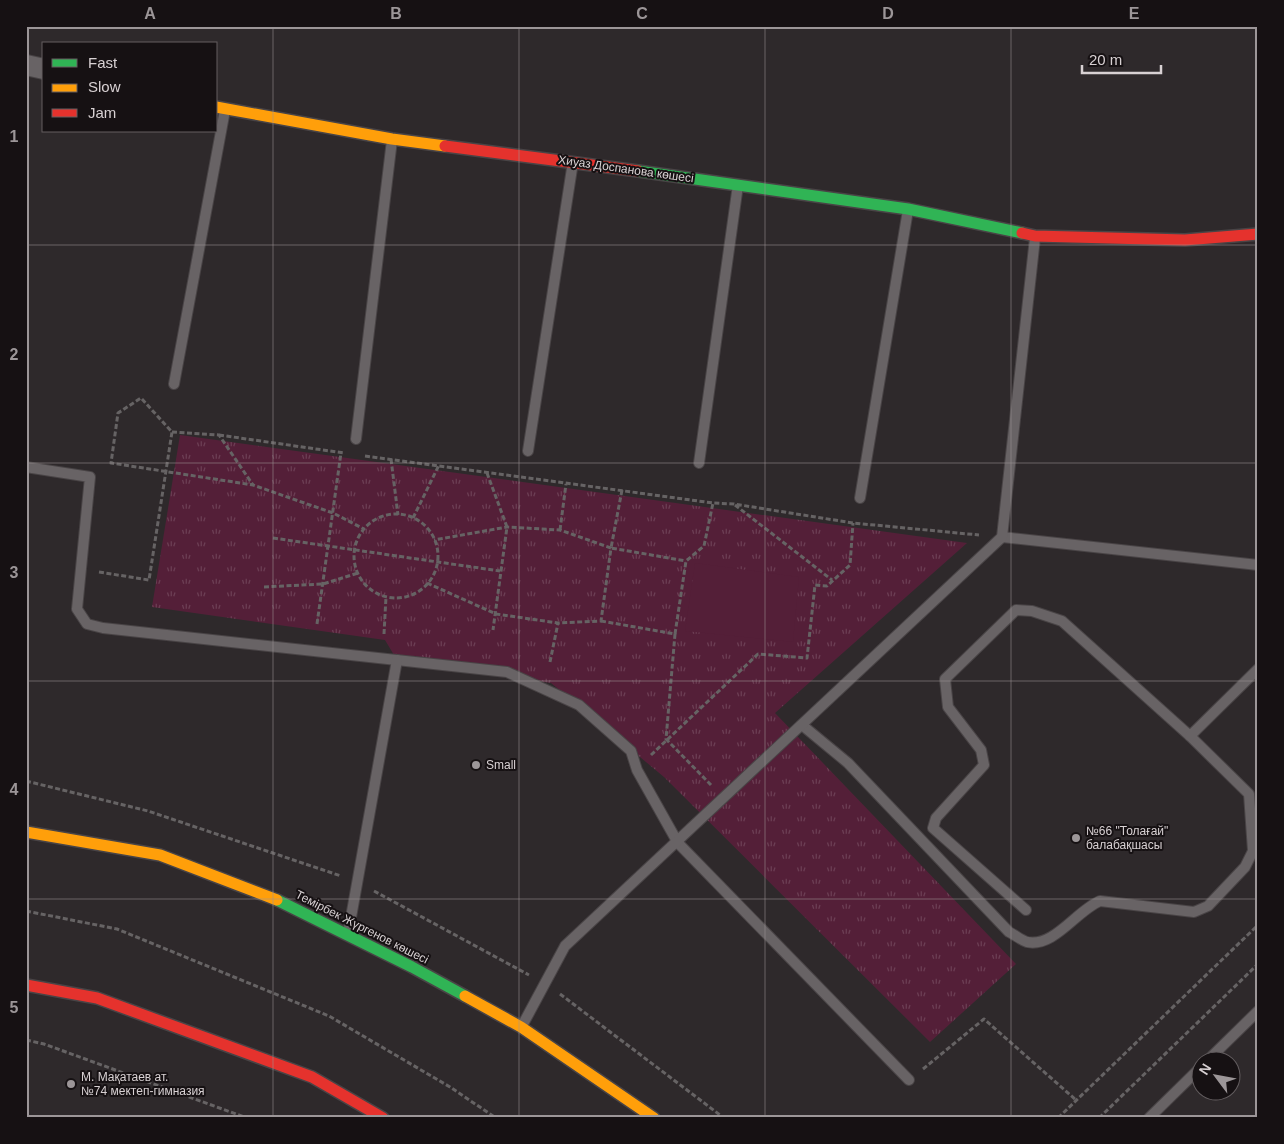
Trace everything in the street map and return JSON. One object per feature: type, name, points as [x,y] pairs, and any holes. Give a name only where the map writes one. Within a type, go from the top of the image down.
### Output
[{"type":"street","points":[[26,65],[42,69]]},
{"type":"street","name":"Хиуаз Доспанова көшесі","points":[[221,108],[392,139],[738,184],[908,210],[1035,236],[1185,240],[1258,234]]},
{"type":"street","name":"Темірбек Жүргенов көшесі","points":[[26,832],[160,855],[285,903],[521,1027],[654,1118]]},
{"type":"street","points":[[26,985],[97,998],[302,1074],[383,1118]]},
{"type":"lane","points":[[218,126],[221,108]]},
{"type":"lane","points":[[174,384],[217,132]]},
{"type":"lane","points":[[356,439],[392,139]]},
{"type":"lane","points":[[528,451],[574,162]]},
{"type":"lane","points":[[699,463],[738,184]]},
{"type":"lane","points":[[860,498],[908,210]]},
{"type":"lane","points":[[521,1027],[566,946],[678,843],[724,797],[1002,537],[1035,236]]},
{"type":"lane","points":[[26,468],[90,477],[77,609],[86,624],[103,628],[507,672],[579,705],[631,751],[636,770],[678,843],[909,1080]]},
{"type":"lane","points":[[1002,537],[1258,565]]},
{"type":"lane","points":[[802,725],[848,763],[1010,932],[1027,942],[1042,941],[1062,930],[1088,905],[1100,901],[1194,912],[1208,906],[1245,868],[1253,852],[1249,794],[1190,736],[1062,621],[1032,611],[1016,610],[946,679],[948,706],[981,750],[984,765],[936,818],[933,828],[1026,910]]},
{"type":"lane","points":[[348,935],[397,660]]},
{"type":"lane","points":[[1190,736],[1258,669]]},
{"type":"lane","points":[[1216,1052],[1258,1011]]},
{"type":"lane","points":[[1149,1118],[1192,1076]]},
{"type":"path","points":[[349,454],[220,435],[172,432],[141,398],[118,413],[111,463],[253,485],[333,513],[364,529]]},
{"type":"path","points":[[81,568],[149,580],[172,432]]},
{"type":"path","points":[[220,435],[253,485]]},
{"type":"path","points":[[316,624],[340,453]]},
{"type":"path","points":[[357,455],[566,484],[734,504],[853,524],[1002,537]]},
{"type":"path","points":[[391,459],[398,515]]},
{"type":"path","points":[[413,518],[439,465]]},
{"type":"path","points":[[487,473],[507,527],[493,630]]},
{"type":"path","points":[[560,530],[566,484]]},
{"type":"path","points":[[602,621],[622,490]]},
{"type":"path","points":[[713,503],[704,546],[686,560],[675,634],[666,739],[724,797]]},
{"type":"path","points":[[734,504],[832,580]]},
{"type":"path","points":[[398,515],[413,518],[426,527],[434,540],[437,562],[427,583],[409,596],[386,597],[372,590],[358,573],[355,550],[364,529],[383,517],[398,515]]},
{"type":"path","points":[[636,770],[666,739],[758,654],[807,658],[815,585],[827,586],[850,565],[853,524]]},
{"type":"path","points":[[434,540],[507,527],[560,530],[612,548],[686,560]]},
{"type":"path","points":[[274,538],[500,571]]},
{"type":"path","points":[[264,587],[322,584],[358,573]]},
{"type":"path","points":[[427,583],[496,614],[558,623],[602,621],[675,634]]},
{"type":"path","points":[[384,634],[386,597]]},
{"type":"path","points":[[550,662],[558,623]]},
{"type":"path","points":[[26,781],[148,810],[357,882],[545,983],[724,1118]]},
{"type":"path","points":[[26,911],[117,929],[330,1016],[450,1086],[496,1118]]},
{"type":"path","points":[[1058,1118],[1258,925]]},
{"type":"path","points":[[1099,1118],[1258,964]]},
{"type":"path","points":[[909,1080],[984,1019],[1076,1100]]},
{"type":"path","points":[[26,1040],[44,1044],[247,1118]]},
{"type":"green space","points":[[180,435],[967,543],[775,713],[1016,964],[930,1042],[664,777],[551,683],[397,660],[385,640],[152,607]]},
{"type":"green space","points":[[695,563],[799,577],[793,642],[685,631]]},
{"type":"traffic: fast","points":[[638,171],[908,209],[1022,233]]},
{"type":"traffic: fast","points":[[277,900],[412,967],[465,996]]},
{"type":"traffic: slow","points":[[218,107],[392,139],[445,146]]},
{"type":"traffic: slow","points":[[26,832],[160,855],[277,900]]},
{"type":"traffic: slow","points":[[465,996],[521,1027],[654,1118]]},
{"type":"traffic: jam","points":[[445,146],[638,171]]},
{"type":"traffic: jam","points":[[1022,233],[1035,236],[1185,240],[1258,234]]},
{"type":"traffic: jam","points":[[26,985],[97,998],[312,1077],[383,1118]]},
{"type":"place","name":"Small","points":[[476,765]]},
{"type":"place","name":"№66 \"Толағай\" балабақшасы","points":[[1076,838]]},
{"type":"place","name":"М. Мақатаев ат. №74 мектеп-гимназия","points":[[71,1084]]}]
